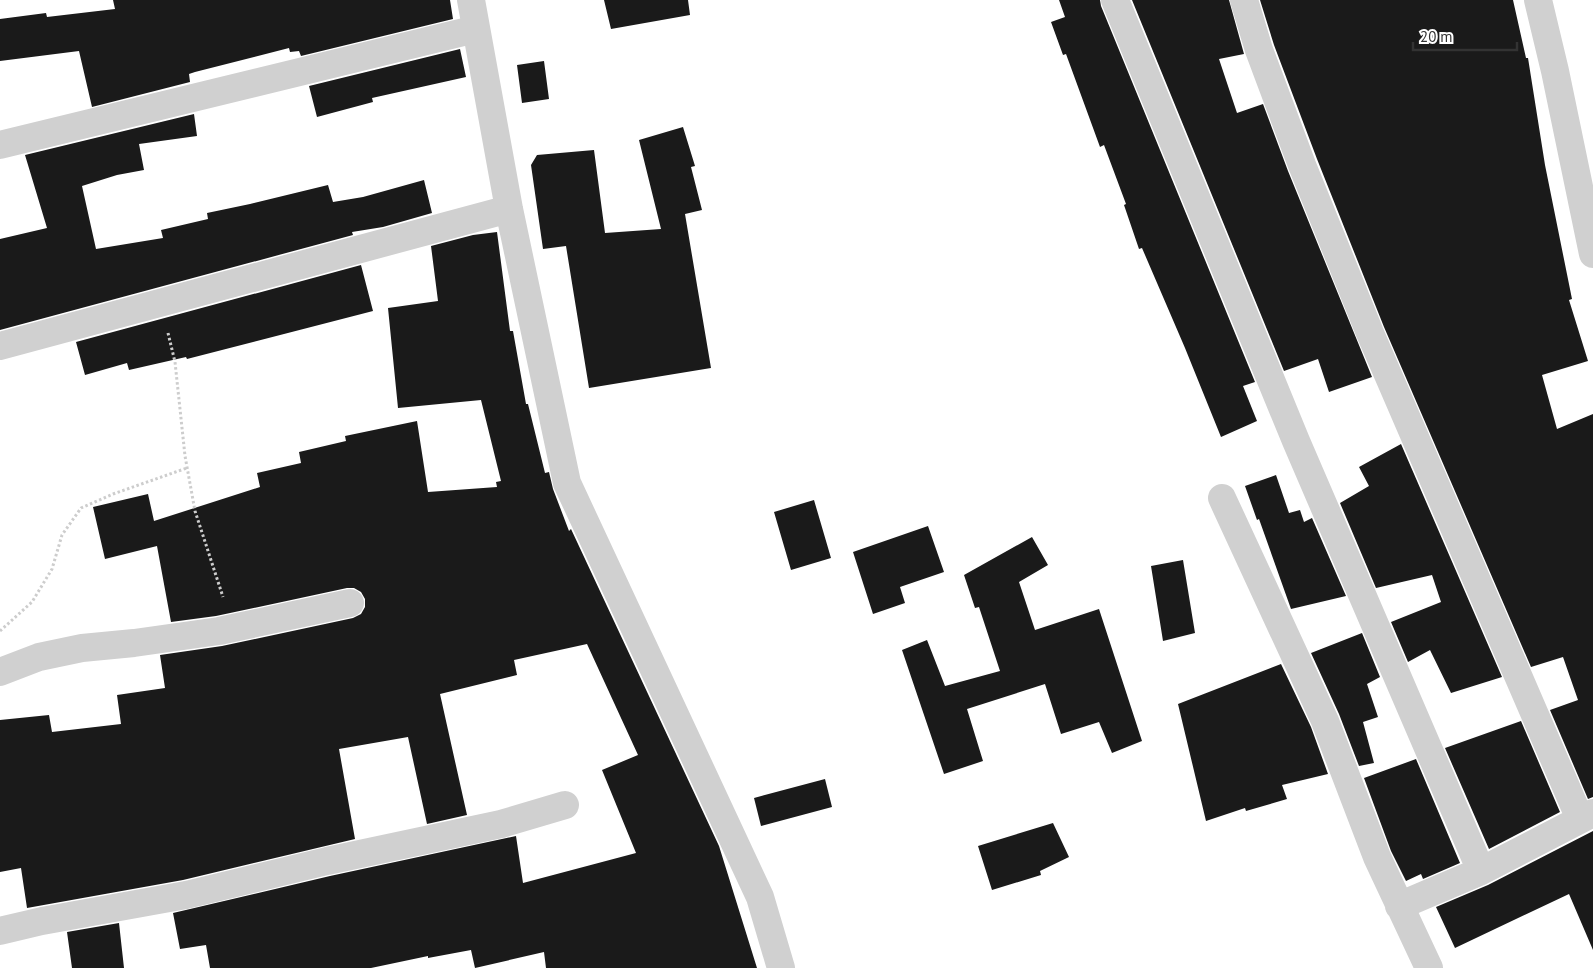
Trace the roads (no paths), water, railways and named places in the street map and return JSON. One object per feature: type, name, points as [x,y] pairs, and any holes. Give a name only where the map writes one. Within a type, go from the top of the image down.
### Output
[{"type":"street","points":[[471,0],[509,209],[567,483],[760,896],[781,968]]},
{"type":"street","points":[[1115,0],[1296,441],[1481,871]]},
{"type":"street","points":[[1244,0],[1259,50],[1292,138],[1370,333],[1586,816],[1481,871],[1399,906]]},
{"type":"street","points":[[1538,0],[1555,71],[1593,254]]},
{"type":"street","points":[[0,145],[476,29]]},
{"type":"street","points":[[0,346],[509,209]]},
{"type":"street","points":[[1222,498],[1325,721],[1377,858],[1430,968]]},
{"type":"street","points":[[0,672],[39,657],[82,648],[134,643],[233,628],[350,603]]},
{"type":"street","points":[[0,931],[42,921],[186,895],[327,861],[501,824],[565,805]]}]
